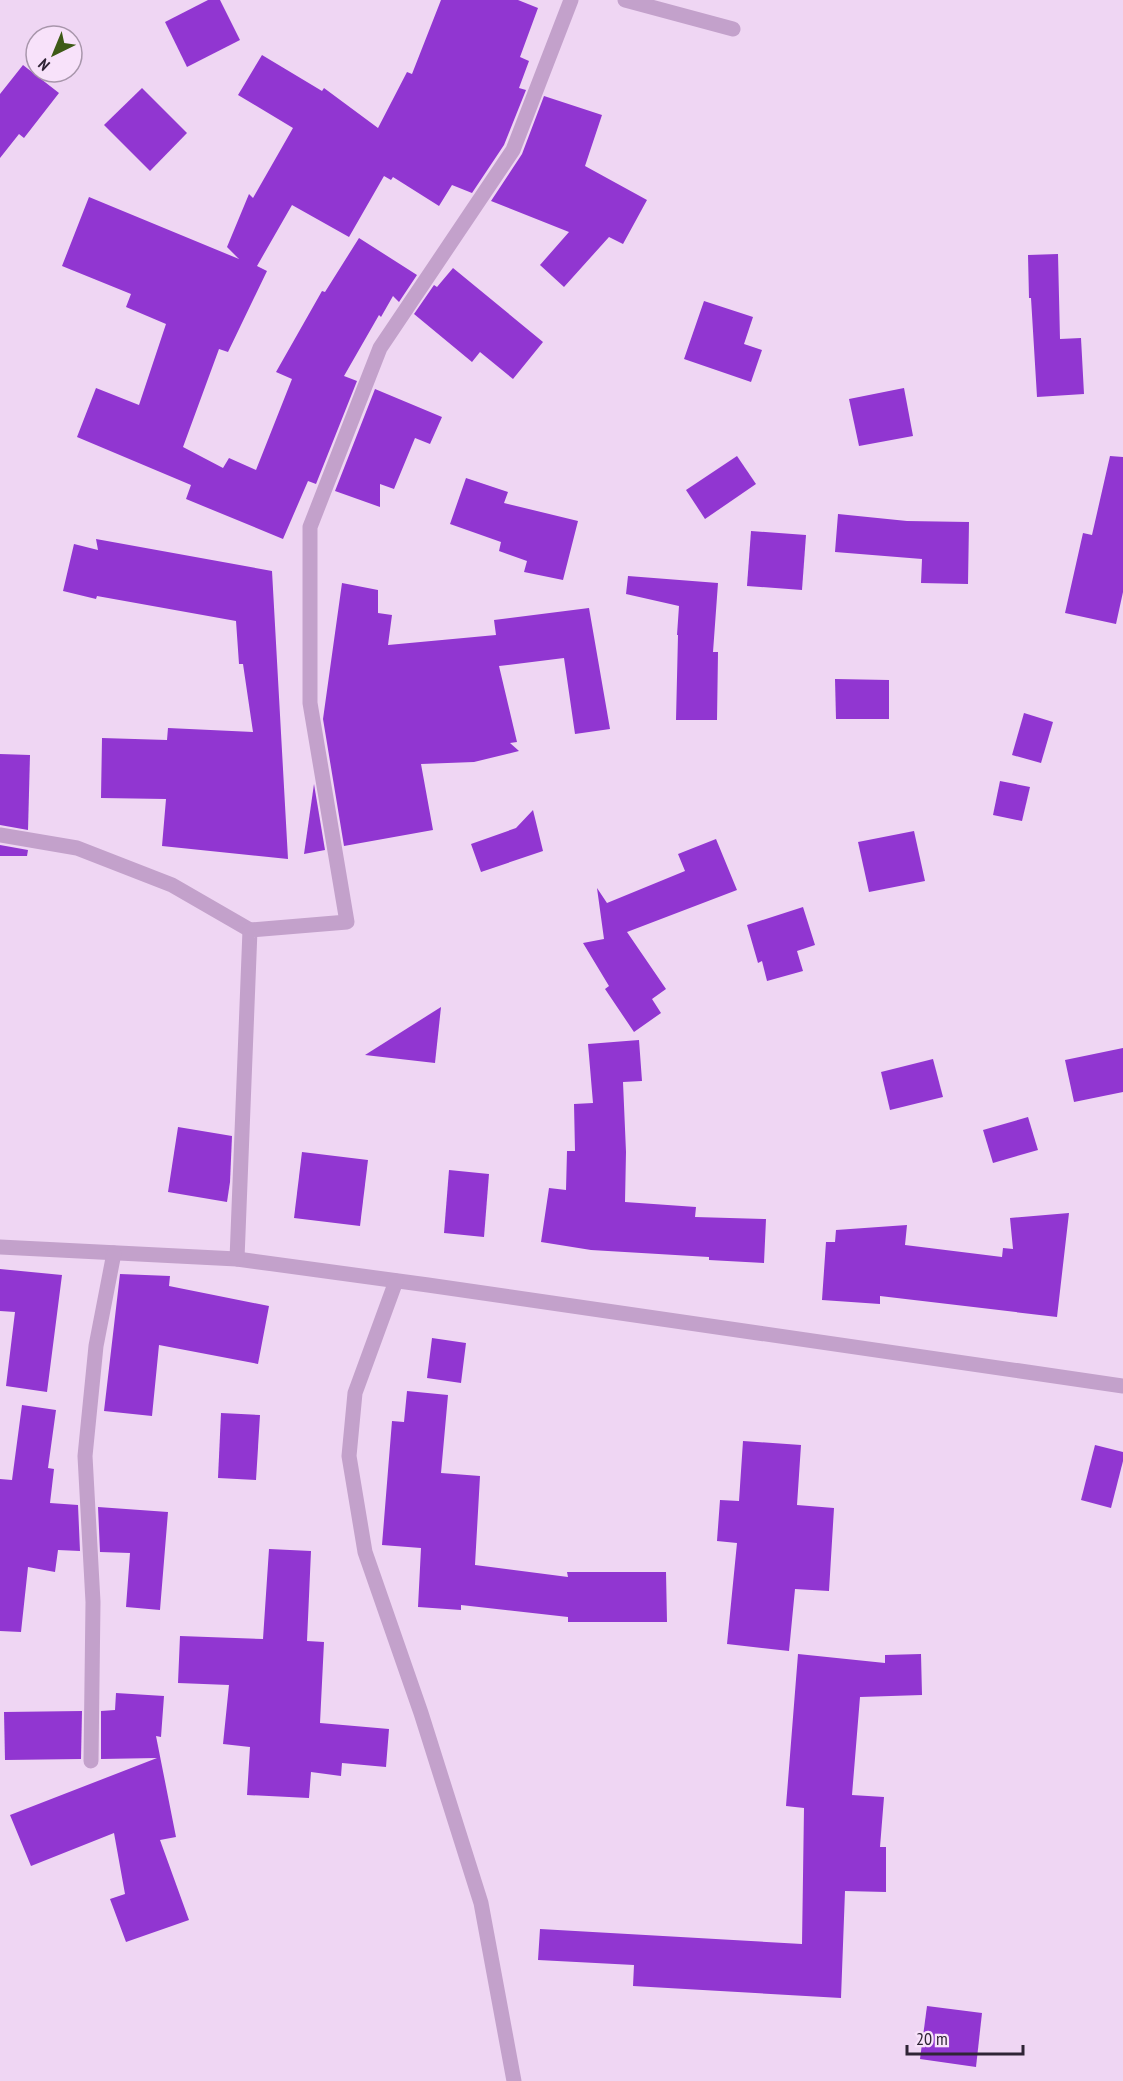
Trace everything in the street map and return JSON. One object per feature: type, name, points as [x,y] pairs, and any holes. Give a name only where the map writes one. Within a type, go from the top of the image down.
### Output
[{"type":"street","points":[[0,835],[77,848],[172,885],[250,930],[348,922],[310,703],[310,528],[380,348],[513,150],[571,0]]},
{"type":"street","points":[[625,0],[733,29]]},
{"type":"street","points":[[237,1259],[250,930]]},
{"type":"street","points":[[0,1246],[237,1259],[1123,1386]]},
{"type":"street","points":[[91,1761],[93,1602],[85,1456],[96,1346],[114,1253]]},
{"type":"street","points":[[396,1281],[355,1393],[349,1456],[365,1552],[421,1713],[481,1903],[514,2081]]},
{"type":"building","points":[[208,0],[220,0],[240,40],[187,67],[165,22]]},
{"type":"building","points":[[441,0],[518,0],[538,8],[520,57],[529,61],[519,88],[526,90],[504,145],[472,193],[452,185],[439,206],[393,177],[391,180],[384,176],[349,237],[292,205],[257,266],[267,271],[228,352],[219,349],[183,447],[223,468],[229,458],[256,470],[292,379],[276,372],[322,291],[325,292],[359,238],[417,275],[399,302],[393,296],[381,317],[379,315],[344,376],[357,381],[316,484],[308,481],[283,539],[186,499],[191,485],[77,437],[96,388],[139,405],[166,324],[126,307],[131,294],[62,266],[89,197],[239,259],[227,247],[249,194],[253,198],[293,128],[238,95],[262,55],[322,91],[324,88],[378,128],[407,72],[412,74]]},
{"type":"building","points":[[23,65],[24,84],[47,84],[59,93],[24,138],[19,134],[0,158],[0,94]]},
{"type":"building","points":[[142,88],[187,133],[150,171],[104,125]]},
{"type":"building","points":[[544,96],[602,115],[585,166],[647,200],[623,244],[609,237],[564,287],[540,265],[569,232],[491,201],[522,154]]},
{"type":"building","points":[[1058,254],[1060,339],[1081,338],[1084,394],[1037,397],[1028,255]]},
{"type":"building","points":[[453,268],[543,342],[513,379],[480,352],[472,362],[414,314],[434,285],[437,287]]},
{"type":"building","points":[[704,301],[753,317],[744,344],[762,350],[751,382],[684,359]]},
{"type":"building","points":[[904,388],[913,436],[859,446],[849,399]]},
{"type":"building","points":[[375,389],[442,417],[430,444],[415,438],[394,489],[380,484],[380,507],[335,491]]},
{"type":"building","points":[[737,456],[756,484],[705,519],[686,490]]},
{"type":"building","points":[[1110,456],[1123,457],[1123,592],[1116,624],[1065,613],[1083,533],[1092,535]]},
{"type":"building","points":[[466,478],[508,492],[504,503],[578,521],[563,580],[524,572],[527,561],[499,551],[501,542],[450,524]]},
{"type":"building","points":[[838,514],[907,521],[969,522],[968,584],[921,583],[922,559],[835,552]]},
{"type":"building","points":[[751,531],[806,535],[802,590],[747,586]]},
{"type":"building","points":[[96,539],[272,571],[288,859],[162,846],[166,799],[101,798],[102,738],[167,740],[168,728],[253,732],[243,664],[239,664],[236,621],[97,596],[96,599],[63,591],[74,544],[98,550]]},
{"type":"building","points":[[628,576],[718,583],[713,652],[718,652],[717,720],[676,720],[679,606],[626,594]]},
{"type":"building","points":[[342,583],[378,590],[378,613],[392,615],[388,645],[496,635],[494,620],[589,608],[610,729],[575,734],[564,658],[499,666],[517,742],[510,743],[519,751],[474,762],[421,764],[433,830],[344,846],[323,719]]},
{"type":"building","points":[[835,679],[889,680],[889,719],[836,719]]},
{"type":"building","points":[[1024,713],[1053,722],[1041,763],[1012,755]]},
{"type":"building","points":[[0,754],[30,755],[28,830],[0,825]]},
{"type":"building","points":[[1000,781],[1030,787],[1022,821],[993,815]]},
{"type":"building","points":[[314,784],[325,850],[304,854]]},
{"type":"building","points":[[533,810],[543,851],[481,872],[471,844],[516,828]]},
{"type":"building","points":[[914,831],[925,881],[869,892],[858,842]]},
{"type":"building","points":[[716,839],[737,890],[627,932],[666,989],[652,999],[661,1013],[634,1032],[605,989],[609,986],[583,943],[604,939],[597,888],[607,903],[685,871],[678,854]]},
{"type":"building","points":[[0,845],[28,850],[27,856],[0,856]]},
{"type":"building","points":[[803,907],[815,945],[797,951],[803,971],[767,981],[762,961],[758,963],[747,925]]},
{"type":"building","points":[[441,1007],[435,1063],[365,1055]]},
{"type":"building","points":[[639,1040],[642,1081],[623,1082],[626,1152],[625,1202],[696,1207],[695,1217],[766,1219],[764,1263],[709,1260],[709,1257],[591,1250],[541,1242],[549,1188],[566,1190],[567,1151],[575,1151],[574,1104],[593,1103],[588,1044]]},
{"type":"building","points":[[1123,1048],[1123,1092],[1074,1102],[1065,1060]]},
{"type":"building","points":[[933,1059],[943,1097],[890,1110],[881,1072]]},
{"type":"building","points":[[1028,1117],[1038,1150],[993,1163],[983,1130]]},
{"type":"building","points":[[178,1127],[232,1136],[227,1202],[168,1192]]},
{"type":"building","points":[[302,1152],[368,1160],[360,1226],[294,1218]]},
{"type":"building","points":[[449,1170],[489,1174],[484,1237],[444,1233]]},
{"type":"building","points":[[1069,1213],[1057,1317],[880,1296],[880,1304],[822,1300],[826,1242],[835,1242],[836,1230],[907,1225],[905,1245],[1002,1257],[1003,1248],[1013,1249],[1010,1218]]},
{"type":"building","points":[[0,1269],[62,1275],[47,1392],[6,1386],[15,1312],[0,1311]]},
{"type":"building","points":[[120,1274],[170,1276],[169,1286],[269,1306],[258,1364],[159,1345],[152,1416],[104,1411]]},
{"type":"building","points":[[432,1338],[466,1343],[461,1383],[427,1378]]},
{"type":"building","points":[[407,1391],[448,1395],[441,1473],[480,1476],[475,1565],[568,1577],[567,1572],[666,1572],[667,1622],[568,1622],[568,1617],[461,1605],[461,1610],[418,1607],[421,1548],[382,1545],[392,1421],[404,1422]]},
{"type":"building","points":[[22,1405],[56,1410],[48,1468],[54,1469],[50,1503],[78,1505],[80,1551],[58,1550],[55,1572],[28,1567],[21,1632],[0,1631],[0,1479],[12,1480]]},
{"type":"building","points":[[221,1413],[260,1415],[256,1480],[218,1478]]},
{"type":"building","points":[[743,1441],[801,1445],[797,1505],[834,1508],[829,1591],[795,1589],[789,1651],[727,1644],[737,1543],[717,1541],[720,1500],[739,1501]]},
{"type":"building","points":[[1095,1445],[1123,1452],[1123,1461],[1111,1508],[1081,1500]]},
{"type":"building","points":[[98,1507],[168,1512],[160,1610],[126,1607],[130,1553],[100,1552]]},
{"type":"building","points":[[269,1549],[311,1551],[307,1641],[324,1642],[320,1723],[389,1729],[386,1767],[342,1763],[341,1776],[311,1772],[309,1798],[247,1795],[250,1747],[223,1744],[229,1685],[178,1683],[180,1636],[263,1639]]},
{"type":"building","points":[[798,1654],[885,1663],[885,1655],[921,1654],[922,1695],[860,1697],[852,1795],[884,1797],[880,1847],[886,1847],[886,1892],[845,1891],[841,1998],[633,1986],[634,1965],[538,1960],[540,1929],[802,1944],[804,1808],[786,1806]]},
{"type":"building","points":[[116,1693],[164,1696],[161,1737],[156,1736],[176,1837],[160,1840],[189,1920],[126,1942],[110,1899],[125,1894],[114,1833],[31,1866],[10,1815],[157,1758],[101,1759],[101,1711],[115,1710]]},
{"type":"building","points":[[82,1711],[81,1759],[5,1760],[4,1712]]},
{"type":"building","points":[[927,2006],[982,2013],[976,2067],[920,2059]]}]
